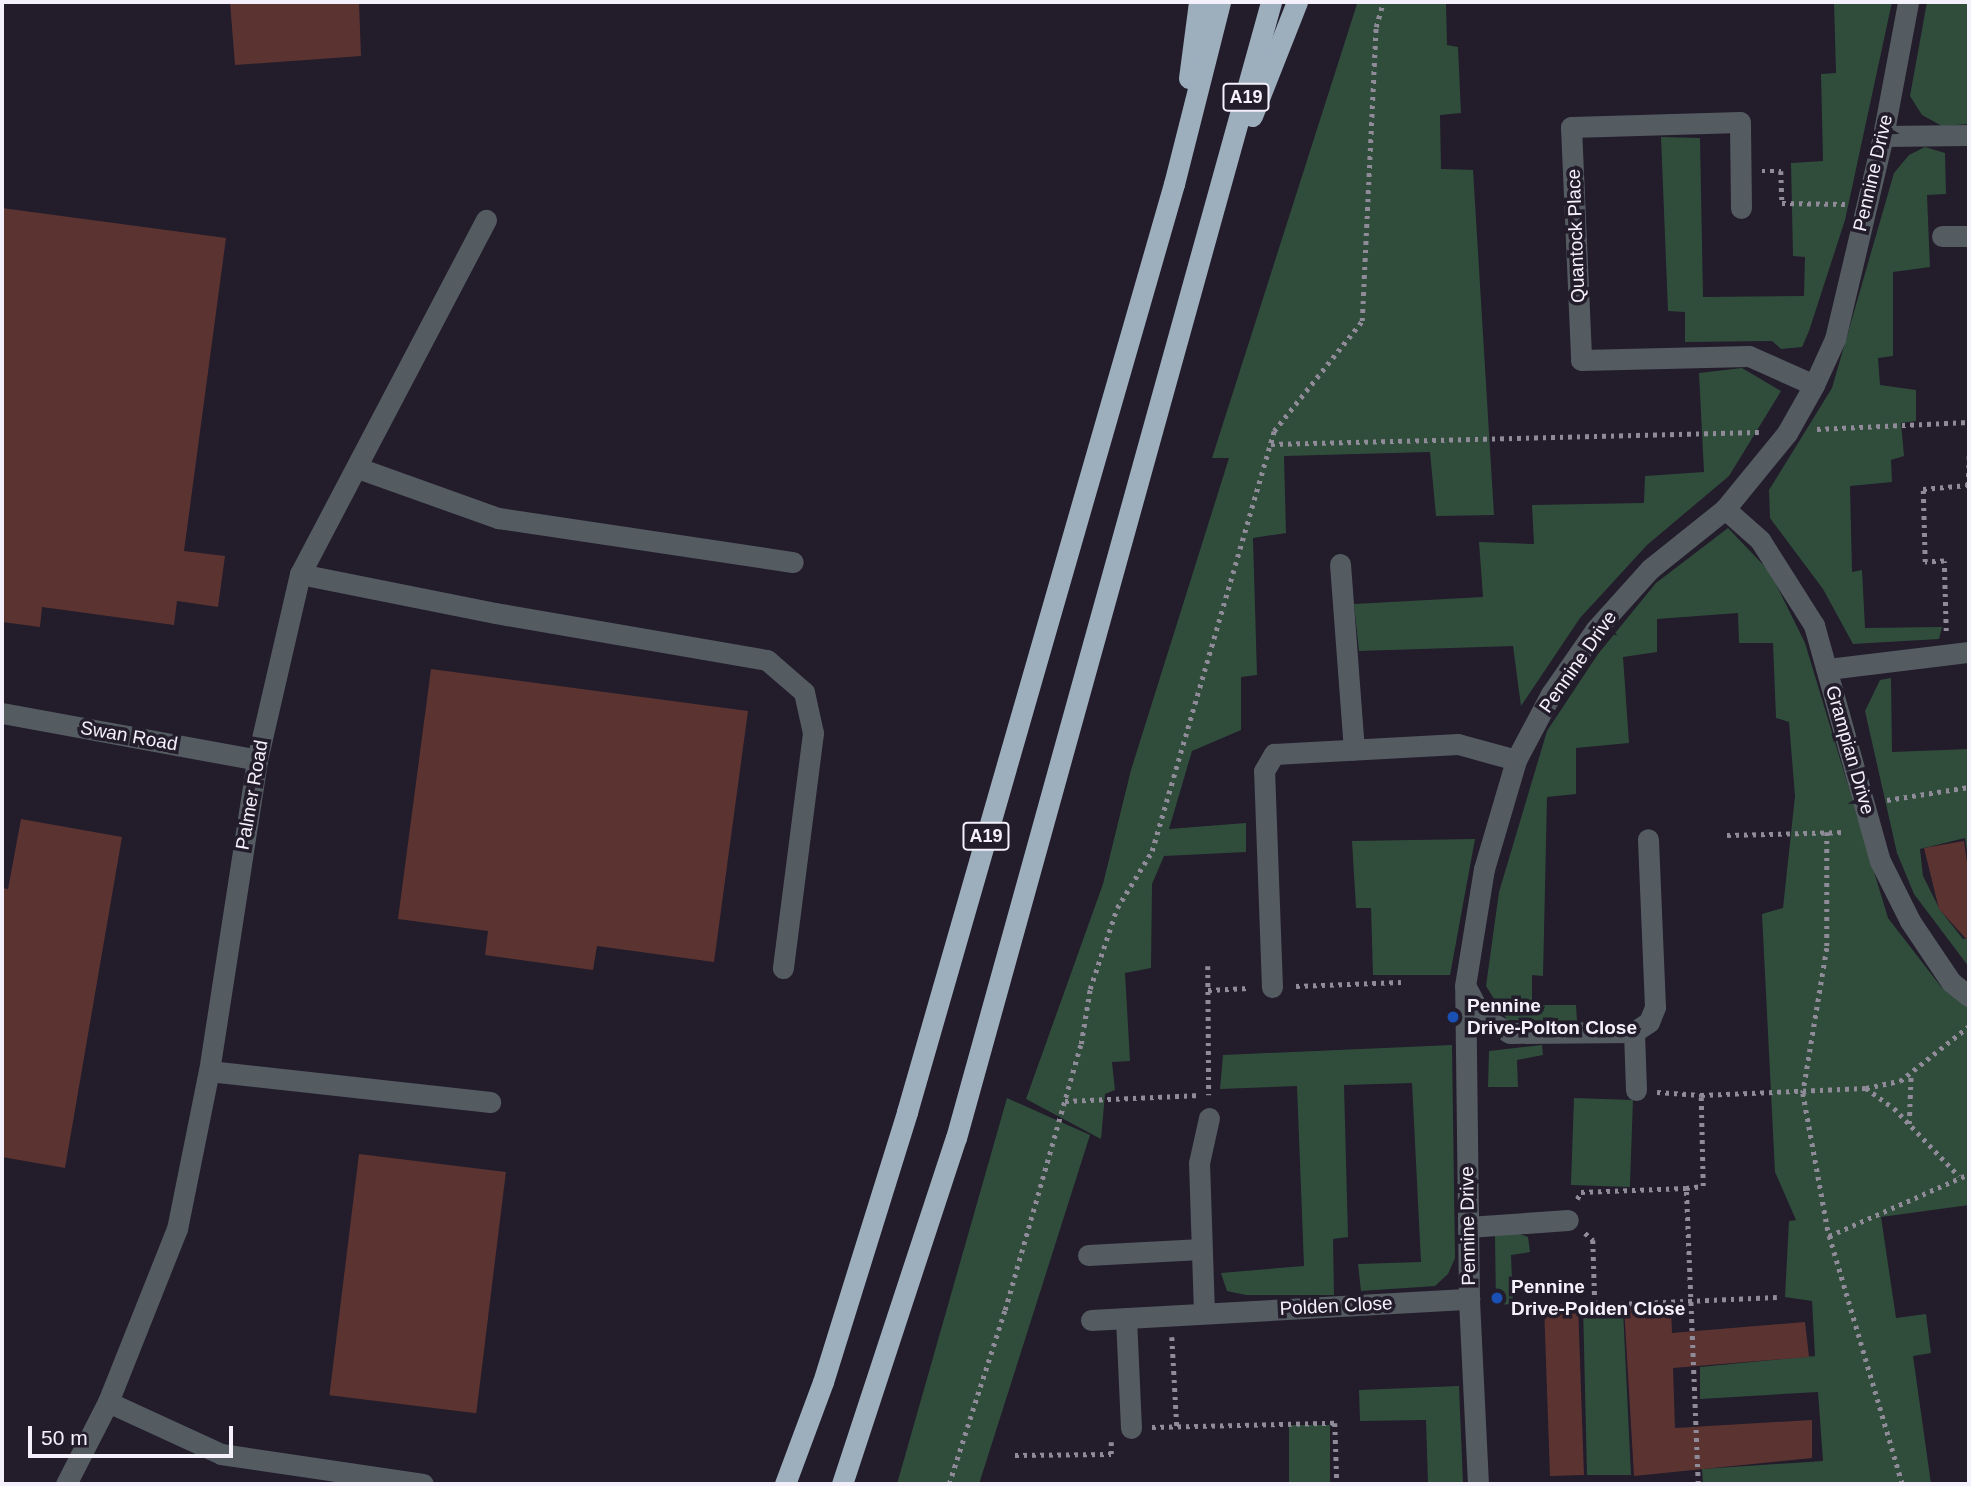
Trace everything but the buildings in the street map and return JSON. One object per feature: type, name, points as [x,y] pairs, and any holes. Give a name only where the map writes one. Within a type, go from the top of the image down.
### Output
[{"type":"highway","points":[[1174,184],[1199,2]]},
{"type":"highway","name":"A19","points":[[785,1484],[823,1382],[907,1112],[1174,184],[1220,2]]},
{"type":"highway","name":"A19","points":[[842,1484],[956,1138],[1221,192],[1271,2]]},
{"type":"highway","points":[[1221,192],[1297,2]]},
{"type":"street","name":"Pennine Drive","points":[[1478,1484],[1469,1299],[1465,986],[1484,869],[1516,760],[1551,694],[1596,629],[1650,569],[1725,509],[1787,433],[1814,385],[1835,339],[1883,136],[1908,2]]},
{"type":"street","name":"Quantock Place","points":[[1741,208],[1741,122],[1571,127],[1581,360],[1749,356],[1814,385]]},
{"type":"street","points":[[1883,136],[1969,135]]},
{"type":"street","name":"Palmer Road","points":[[108,1402],[177,1229],[209,1071],[257,760],[300,574],[486,220]]},
{"type":"street","points":[[1942,236],[1969,236]]},
{"type":"street","points":[[358,468],[499,518],[793,562]]},
{"type":"street","name":"Grampian Drive","points":[[1725,509],[1760,540],[1790,581],[1814,625],[1880,861],[1910,921],[1951,982],[1969,996]]},
{"type":"street","points":[[1340,564],[1354,749]]},
{"type":"street","points":[[300,574],[495,614],[767,660],[804,692],[813,733],[783,968]]},
{"type":"street","points":[[1828,669],[1969,652]]},
{"type":"street","name":"Swan Road","points":[[2,713],[257,760]]},
{"type":"street","points":[[1272,987],[1264,771],[1274,754],[1458,744],[1516,760]]},
{"type":"street","points":[[1465,986],[1482,1017],[1510,1033],[1634,1032],[1649,1022],[1655,1007],[1648,839]]},
{"type":"street","points":[[1634,1032],[1636,1090]]},
{"type":"street","points":[[209,1071],[491,1102]]},
{"type":"street","points":[[1204,1313],[1199,1163],[1209,1118]]},
{"type":"street","points":[[1468,1227],[1568,1220]]},
{"type":"street","points":[[1088,1255],[1201,1248]]},
{"type":"street","name":"Polden Close","points":[[1091,1320],[1469,1299]]},
{"type":"street","points":[[1126,1318],[1131,1428]]},
{"type":"street","points":[[66,1484],[108,1402],[221,1454],[423,1484]]},
{"type":"path","points":[[950,1484],[1082,1044],[1090,989],[1117,908],[1152,851],[1274,431],[1362,321],[1376,27],[1383,2]]},
{"type":"path","points":[[1742,171],[1781,171],[1782,203],[1867,204]]},
{"type":"path","points":[[1807,429],[1969,422]]},
{"type":"path","points":[[1270,443],[1760,432]]},
{"type":"path","points":[[1946,654],[1944,561],[1925,562],[1923,489],[1968,485],[1969,450]]},
{"type":"path","points":[[1882,800],[1969,788]]},
{"type":"path","points":[[1827,832],[1827,948],[1803,1093],[1829,1236],[1902,1484]]},
{"type":"path","points":[[1727,835],[1846,832]]},
{"type":"path","points":[[1065,1101],[1209,1095],[1208,967]]},
{"type":"path","points":[[1208,990],[1401,982]]},
{"type":"path","points":[[1636,1090],[1701,1095],[1803,1093],[1823,1088],[1866,1088],[1900,1081],[1968,1027]]},
{"type":"path","points":[[1909,1125],[1911,1073]]},
{"type":"path","points":[[1866,1088],[1909,1125],[1959,1176]]},
{"type":"path","points":[[1701,1095],[1703,1186],[1581,1192],[1568,1220],[1593,1240],[1595,1305],[1777,1297]]},
{"type":"path","points":[[1829,1236],[1959,1176],[1969,1174]]},
{"type":"path","points":[[1686,1188],[1698,1484]]},
{"type":"path","points":[[1171,1315],[1177,1427]]},
{"type":"path","points":[[1015,1455],[1111,1454],[1112,1429],[1335,1423],[1337,1484]]},
{"type":"green space","points":[[1834,2],[1892,2],[1845,220],[1802,347],[1781,349],[1772,341],[1685,342],[1685,312],[1668,311],[1661,137],[1700,138],[1703,297],[1804,296],[1805,257],[1793,256],[1791,163],[1823,161],[1821,74],[1836,73]]},
{"type":"green space","points":[[1927,2],[1969,2],[1969,124],[1942,126],[1922,115],[1910,96]]},
{"type":"green space","points":[[1446,3],[1447,45],[1458,47],[1461,113],[1440,115],[1441,169],[1473,170],[1494,515],[1436,516],[1430,452],[1284,456],[1286,533],[1253,538],[1257,675],[1241,677],[1241,730],[1192,751],[1169,829],[1246,823],[1246,852],[1164,856],[1152,884],[1151,968],[1125,973],[1130,1061],[1112,1062],[1115,1090],[1105,1094],[1101,1139],[1026,1099],[1103,884],[1131,770],[1229,458],[1212,458],[1357,4]]},
{"type":"green space","points":[[1925,147],[1945,153],[1946,194],[1927,195],[1930,267],[1893,272],[1893,356],[1878,358],[1880,385],[1916,390],[1916,421],[1901,423],[1904,456],[1891,460],[1892,482],[1850,486],[1852,572],[1862,570],[1865,628],[1942,627],[1939,639],[1853,644],[1823,589],[1770,518],[1769,490],[1832,388],[1894,173],[1909,155]]},
{"type":"green space","points":[[1742,368],[1781,391],[1729,476],[1647,545],[1580,618],[1521,706],[1513,646],[1359,651],[1354,604],[1483,597],[1479,542],[1534,544],[1532,505],[1644,503],[1645,476],[1704,472],[1699,373]]},
{"type":"green space","points":[[1728,528],[1770,572],[1805,643],[1888,918],[1942,988],[1969,1008],[1969,1205],[1881,1217],[1896,1318],[1926,1314],[1931,1353],[1913,1356],[1931,1484],[1703,1484],[1702,1469],[1823,1461],[1818,1392],[1700,1399],[1700,1367],[1815,1356],[1812,1301],[1785,1297],[1789,1221],[1796,1220],[1775,1172],[1762,914],[1783,908],[1795,796],[1789,722],[1776,718],[1773,643],[1739,643],[1738,613],[1657,619],[1657,652],[1623,657],[1629,743],[1576,748],[1576,794],[1547,797],[1543,976],[1532,975],[1532,1005],[1576,1005],[1577,1021],[1507,1020],[1486,986],[1499,892],[1547,731],[1598,654],[1656,583]]},
{"type":"green space","points":[[1891,678],[1892,752],[1969,749],[1969,865],[1965,838],[1920,849],[1923,876],[1940,910],[1963,939],[1969,938],[1969,967],[1914,894],[1897,853],[1865,711],[1880,680]]},
{"type":"green space","points":[[1475,839],[1450,975],[1373,975],[1371,908],[1356,908],[1352,841]]},
{"type":"green space","points":[[1452,1045],[1455,1258],[1448,1274],[1435,1286],[1361,1291],[1358,1264],[1421,1262],[1412,1083],[1344,1085],[1348,1237],[1333,1239],[1334,1295],[1246,1295],[1227,1291],[1221,1273],[1304,1266],[1297,1086],[1220,1089],[1223,1055]]},
{"type":"green space","points":[[1542,1045],[1543,1055],[1517,1060],[1518,1087],[1488,1087],[1489,1051]]},
{"type":"green space","points":[[1007,1098],[1090,1135],[979,1484],[897,1484]]},
{"type":"green space","points":[[1574,1098],[1633,1100],[1630,1187],[1571,1185]]},
{"type":"green space","points":[[1508,1230],[1528,1237],[1530,1252],[1511,1255],[1513,1304],[1496,1305],[1495,1236]]},
{"type":"green space","points":[[1583,1304],[1589,1309],[1623,1310],[1631,1475],[1587,1475]]},
{"type":"green space","points":[[1459,1386],[1463,1484],[1428,1484],[1426,1420],[1360,1421],[1359,1390]]},
{"type":"green space","points":[[1289,1425],[1330,1425],[1330,1484],[1289,1484]]},
{"type":"place","name":"Pennine Drive-Polton Close","points":[[1453,1017]]},
{"type":"place","name":"Pennine Drive-Polden Close","points":[[1497,1298]]}]
